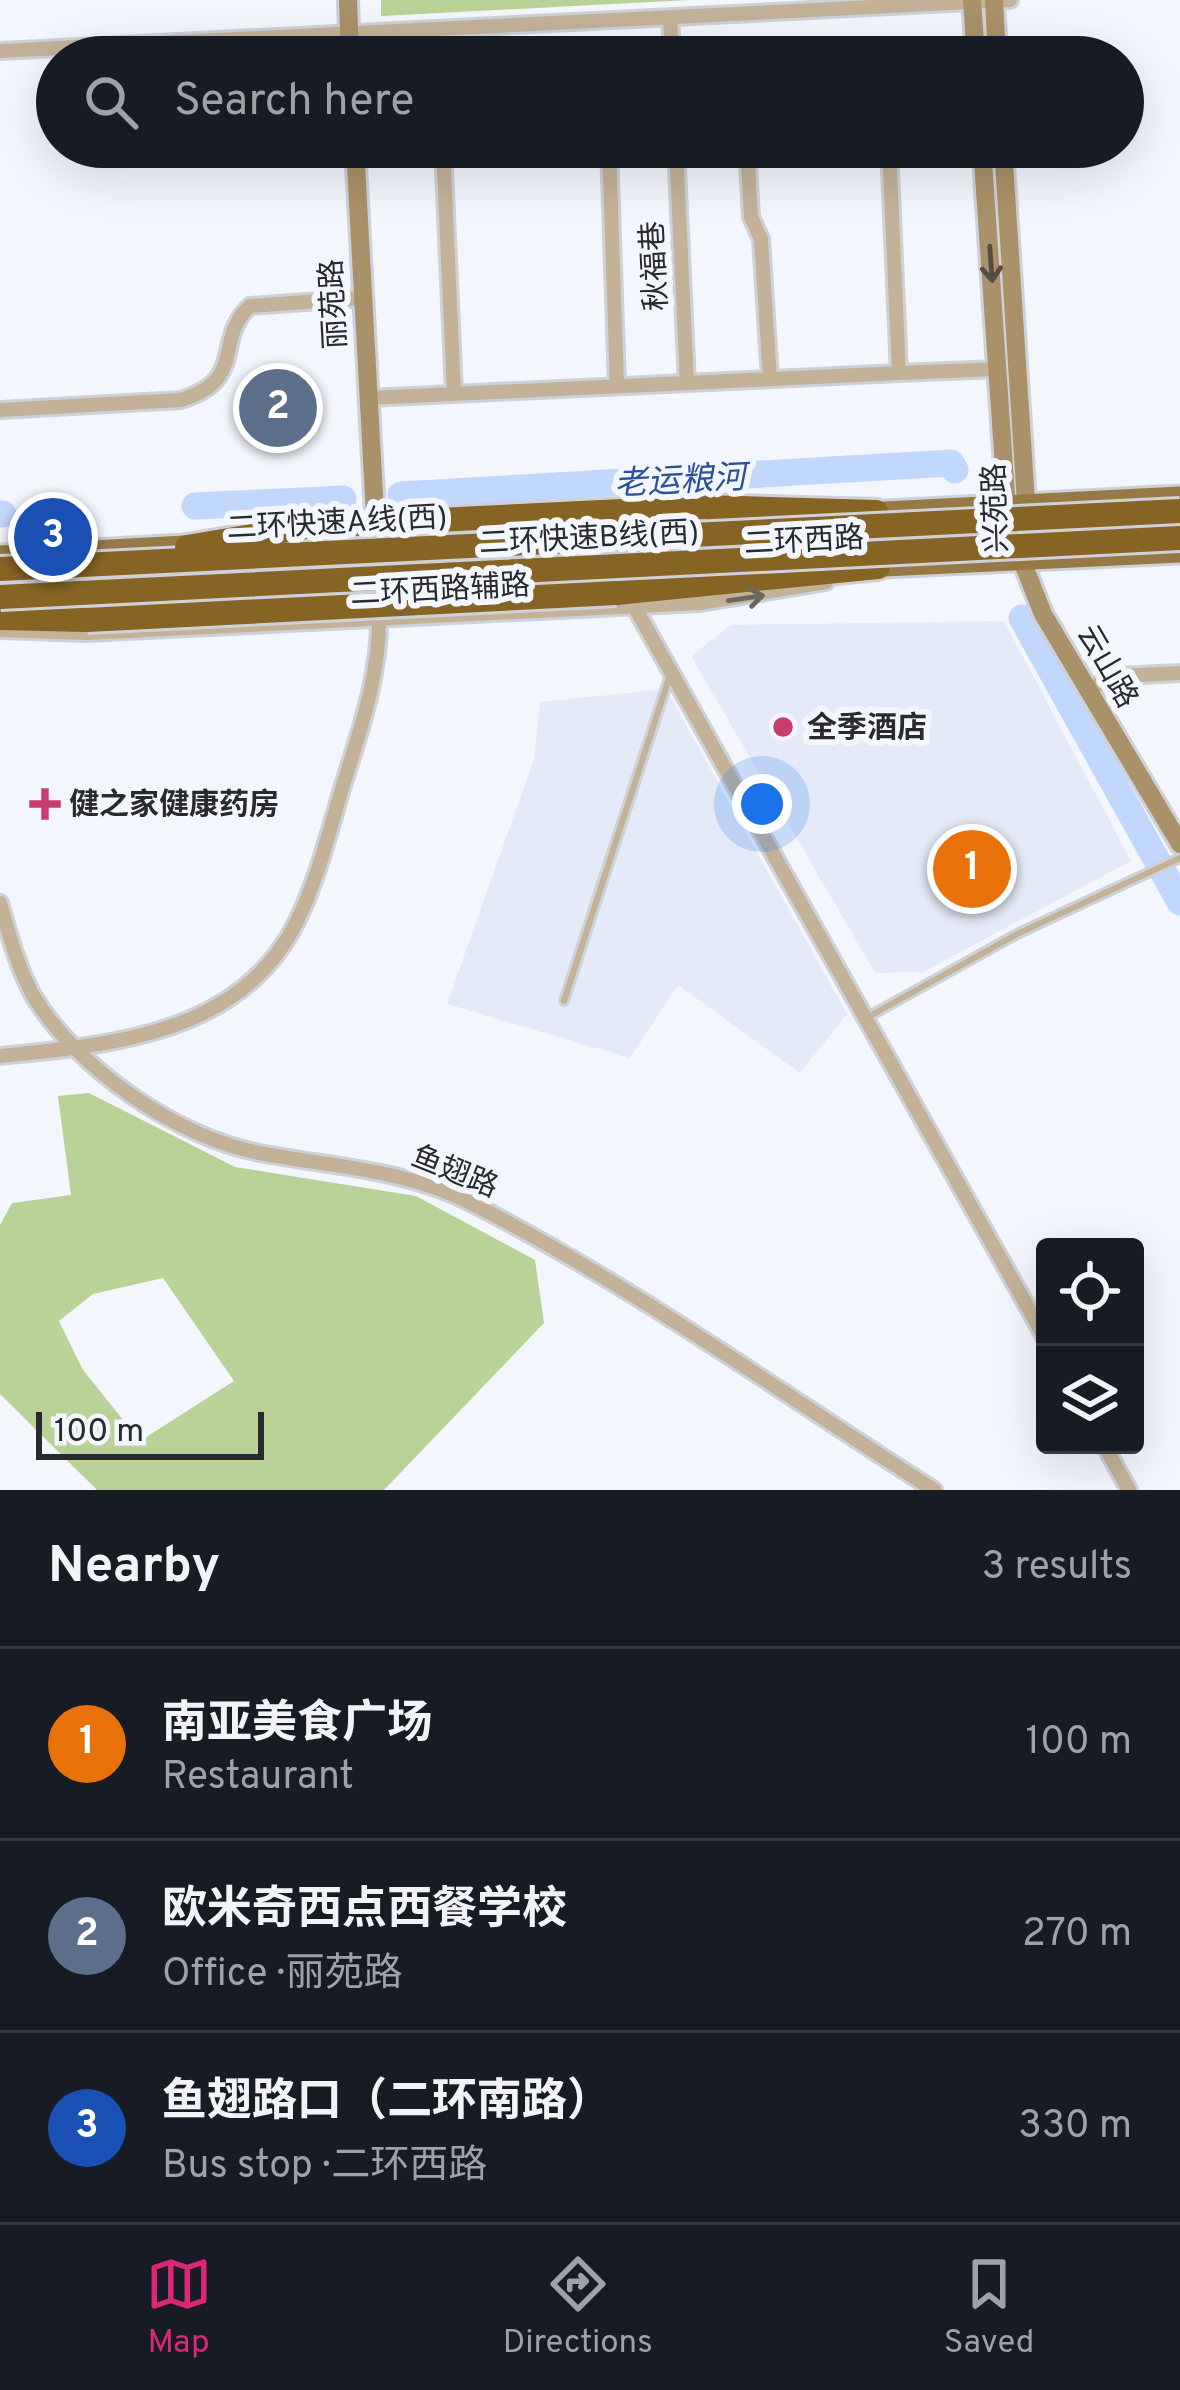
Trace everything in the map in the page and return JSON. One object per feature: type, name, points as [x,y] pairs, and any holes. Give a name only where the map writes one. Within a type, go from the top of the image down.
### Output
[{"type":"highway","points":[[0,569],[132,556],[312,526],[705,507],[876,512]]},
{"type":"highway","name":"二环快速A线(西)","points":[[0,569],[1180,511]]},
{"type":"highway","name":"二环快速B线(西)","points":[[0,597],[1180,538]]},
{"type":"highway","points":[[0,614],[87,620],[625,600],[878,567]]},
{"type":"main road","points":[[348,0],[349,34]]},
{"type":"main road","points":[[998,36],[999,1]]},
{"type":"main road","points":[[972,2],[974,36]]},
{"type":"main road","name":"丽苑路","points":[[356,168],[378,604]]},
{"type":"main road","name":"兴苑路","points":[[984,168],[998,369],[1024,565]]},
{"type":"main road","name":"兴苑路","points":[[1004,168],[1017,505]]},
{"type":"main road","name":"二环西路","points":[[0,556],[1180,497]]},
{"type":"main road","name":"二环西路","points":[[0,614],[378,604],[878,567],[1024,565],[1180,552]]},
{"type":"main road","name":"云山路","points":[[1024,565],[1086,690],[1180,844]]},
{"type":"street","points":[[308,36],[999,1]]},
{"type":"street","points":[[670,17],[670,36]]},
{"type":"street","points":[[0,51],[36,49]]},
{"type":"street","points":[[443,168],[454,393]]},
{"type":"street","points":[[610,168],[617,386]]},
{"type":"street","name":"秋福巷","points":[[677,168],[687,383]]},
{"type":"street","points":[[748,168],[751,217],[761,239],[770,379]]},
{"type":"street","points":[[890,168],[899,374]]},
{"type":"street","points":[[0,410],[181,400],[204,392],[226,368],[240,314],[250,306],[363,298]]},
{"type":"street","points":[[369,398],[998,369]]},
{"type":"street","points":[[625,600],[671,671],[1036,1322]]},
{"type":"street","name":"二环西路辅路","points":[[0,629],[87,633],[378,604],[625,600]]},
{"type":"street","points":[[0,1056],[135,1041],[193,1020],[253,978],[295,926],[314,882],[368,705],[378,604]]},
{"type":"street","points":[[1086,690],[1118,676],[1180,673]]},
{"type":"street","name":"鱼翅路","points":[[0,903],[34,997],[78,1048],[160,1117],[257,1153],[368,1168],[468,1202],[606,1278],[934,1490]]},
{"type":"street","points":[[1110,1454],[1130,1490]]},
{"type":"lane","points":[[564,1001],[671,671]]},
{"type":"lane","points":[[867,1018],[1018,934],[1180,858]]},
{"type":"shaded area","points":[[1004,621],[1131,861],[923,972],[875,973],[691,656],[731,625]]},
{"type":"shaded area","points":[[666,689],[847,1014],[800,1073],[678,985],[630,1058],[447,1004],[534,759],[540,702]]},
{"type":"green space","points":[[381,0],[689,0],[381,16]]},
{"type":"green space","points":[[89,1093],[235,1167],[416,1196],[535,1260],[544,1323],[384,1490],[97,1490],[0,1394],[0,1225],[12,1203],[71,1195],[58,1096]],"holes":[[[163,1278],[234,1381],[140,1441],[83,1370],[59,1321],[93,1294]]]},
{"type":"waterway","name":"老运粮河","points":[[401,495],[951,463],[955,470]]},
{"type":"waterway","name":"老运粮河","points":[[195,506],[343,499]]},
{"type":"waterway","name":"老运粮河","points":[[1022,618],[1180,902]]},
{"type":"place","name":"欧米奇西点西餐学校","points":[[278,408]]},
{"type":"place","name":"鱼翅路口（二环南路）","points":[[53,537]]},
{"type":"place","name":"全季酒店","points":[[783,727]]},
{"type":"place","name":"健之家健康药房","points":[[45,804]]},
{"type":"place","name":"南亚美食广场","points":[[972,869]]}]
